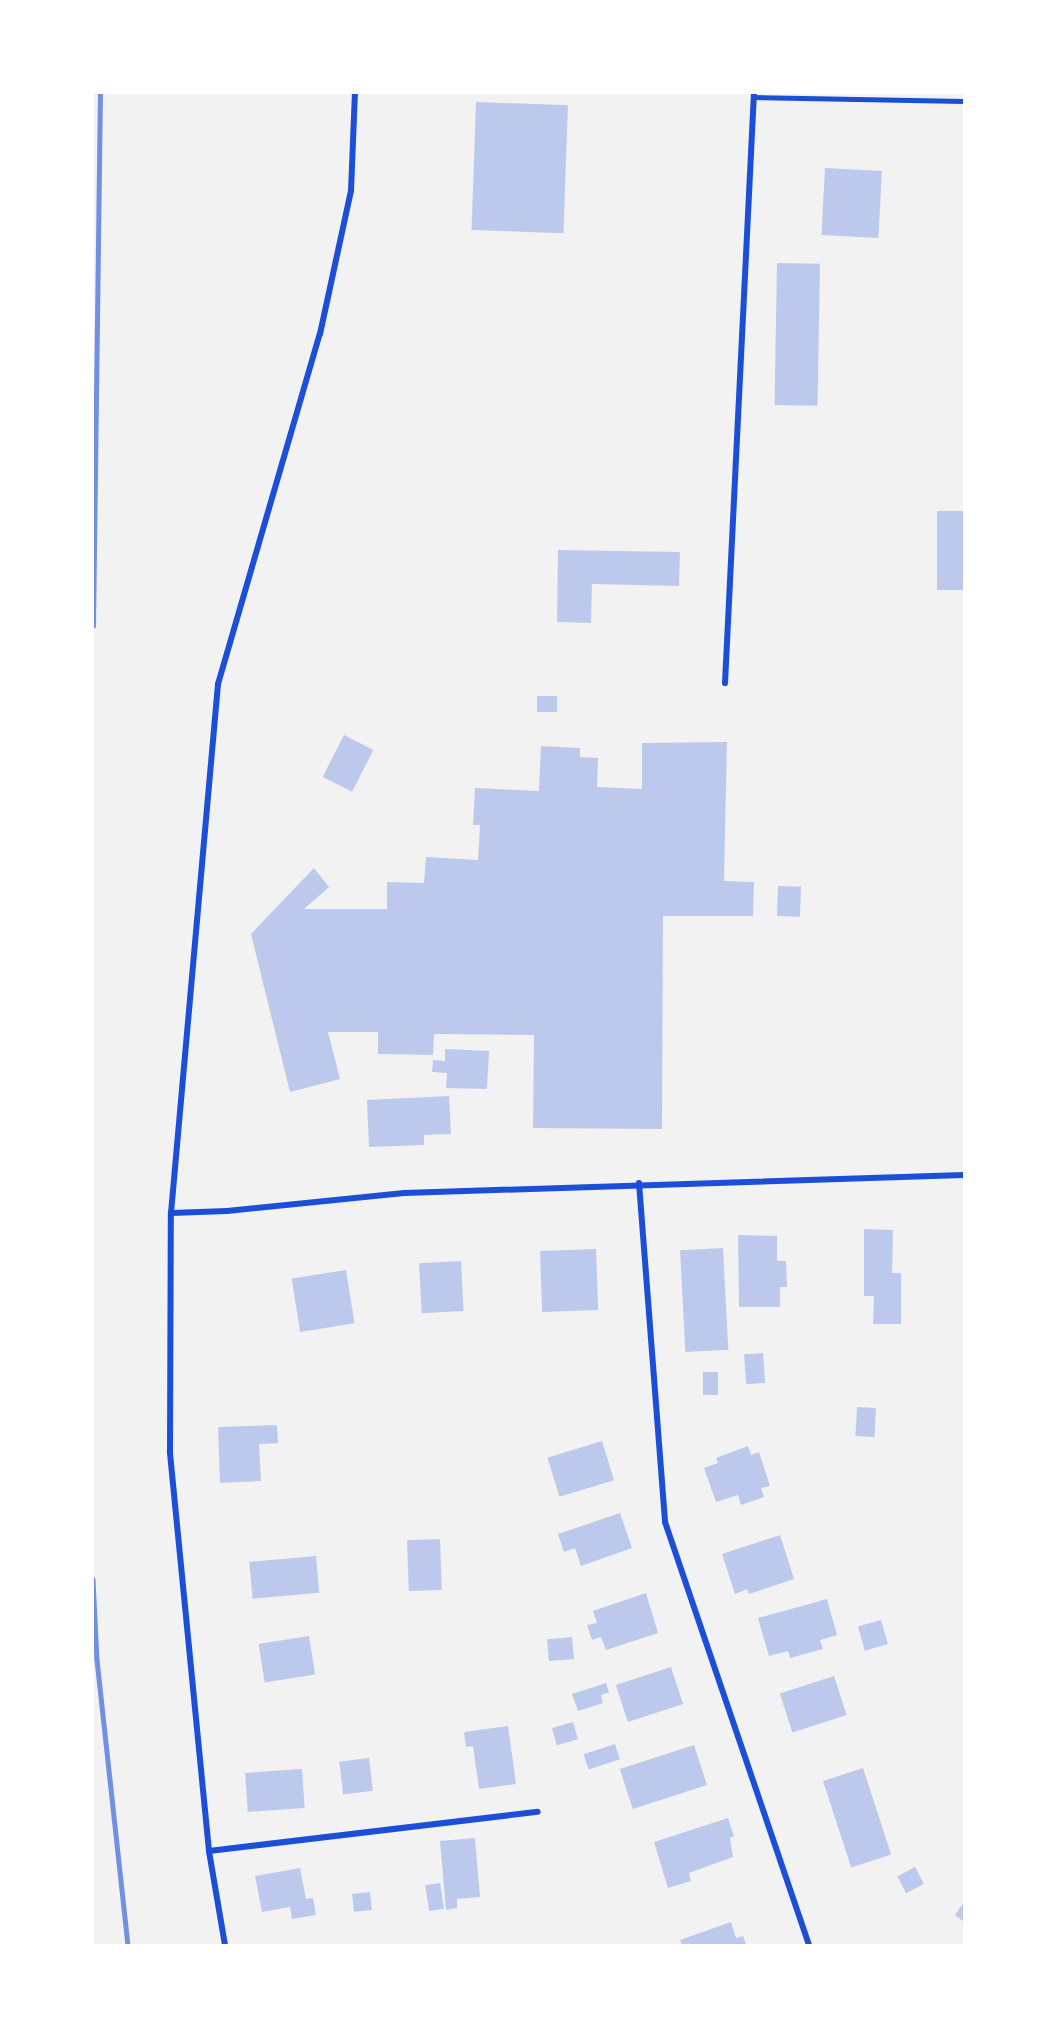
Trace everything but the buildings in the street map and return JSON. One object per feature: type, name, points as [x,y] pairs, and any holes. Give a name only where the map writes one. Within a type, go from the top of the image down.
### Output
[{"type":"street","points":[[225,1945],[210,1851],[170,1452],[171,1213],[218,684],[320,334],[351,191],[355,93]]},
{"type":"street","points":[[725,683],[754,95]]},
{"type":"street","points":[[171,1213],[227,1211],[404,1192],[639,1183],[964,1175]]},
{"type":"street","points":[[639,1183],[665,1522],[809,1945]]},
{"type":"street","points":[[210,1851],[537,1812]]},
{"type":"lane","points":[[754,95],[964,101]]},
{"type":"railway","points":[[93,626],[100,93]]},
{"type":"railway","points":[[93,1579],[97,1660],[128,1945]]}]
